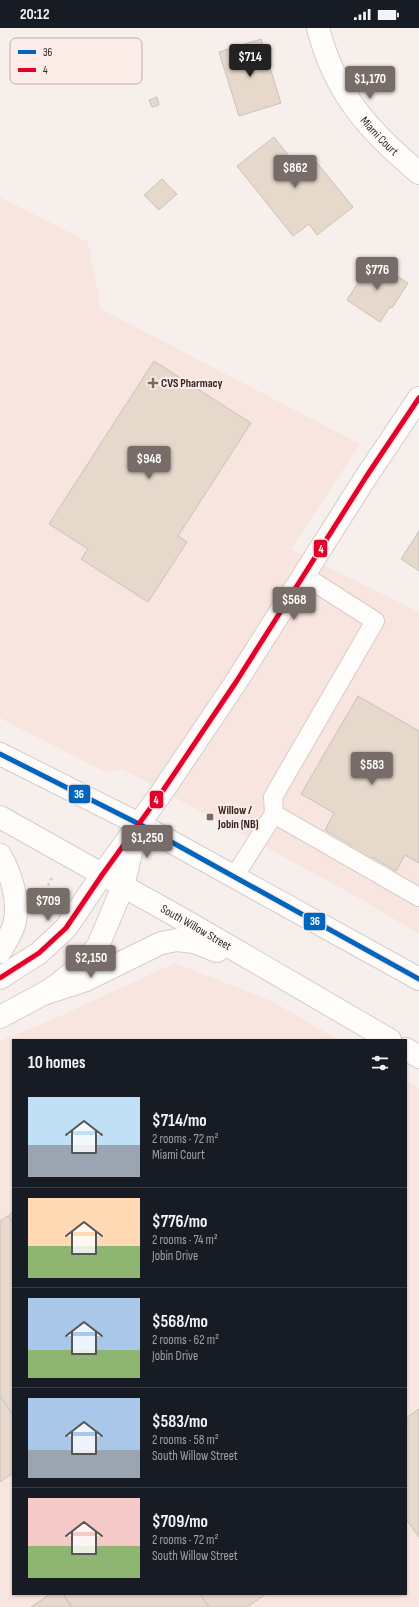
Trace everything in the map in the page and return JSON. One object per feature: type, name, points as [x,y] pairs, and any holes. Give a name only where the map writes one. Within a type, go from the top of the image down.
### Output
[{"type":"main road","name":"Miami Court","points":[[318,28],[324,52],[340,88],[365,122],[393,151],[419,173]]},
{"type":"main road","points":[[0,978],[39,953],[66,928],[236,682],[303,575],[419,398]]},
{"type":"main road","points":[[0,754],[139,824],[419,979]]},
{"type":"main road","name":"South Willow Street","points":[[0,817],[388,1039]]},
{"type":"main road","points":[[0,1016],[43,994],[76,970],[98,946],[123,886],[139,824]]},
{"type":"main road","points":[[0,855],[12,883],[16,903],[15,922],[0,952]]},
{"type":"main road","points":[[43,994],[86,980],[161,943],[177,940],[194,942],[273,972]]},
{"type":"main road","points":[[407,1050],[419,1057]]},
{"type":"lane","points":[[234,877],[274,814],[273,797],[375,621],[303,575]]},
{"type":"lane","points":[[274,814],[419,897]]},
{"type":"path","points":[[44,898],[45,891],[52,878]]},
{"type":"shaded area","points":[[0,197],[88,242],[101,309],[360,444],[291,549],[419,612],[419,934],[364,901],[123,769],[105,772],[0,718]]},
{"type":"shaded area","points":[[175,963],[272,1001],[336,1039],[12,1039],[12,1595],[407,1595],[407,1081],[419,1088],[419,1607],[0,1607],[0,1041],[49,1021]]},
{"type":"building","points":[[261,39],[281,103],[239,116],[219,52]]},
{"type":"building","points":[[157,97],[159,105],[152,107],[149,100]]},
{"type":"building","points":[[274,137],[299,169],[313,158],[353,207],[317,235],[309,224],[293,236],[237,166]]},
{"type":"building","points":[[162,179],[177,194],[159,210],[144,195]]},
{"type":"building","points":[[372,261],[408,283],[392,308],[390,307],[380,322],[347,300]]},
{"type":"building","name":"CVS Pharmacy","points":[[154,361],[251,423],[178,536],[187,542],[148,602],[81,559],[88,549],[49,524]]},
{"type":"building","points":[[419,531],[419,571],[401,559]]},
{"type":"building","points":[[358,696],[419,731],[419,863],[405,855],[396,871],[372,857],[368,863],[347,851],[351,845],[325,830],[334,813],[301,794]]},
{"type":"building","points":[[12,1213],[12,1222],[8,1216]]},
{"type":"building","points":[[8,1216],[12,1222],[12,1414],[0,1396],[0,1221]]},
{"type":"building","points":[[0,1396],[12,1414],[12,1474],[0,1482]]},
{"type":"building","points":[[419,1409],[419,1537],[407,1520],[407,1417]]},
{"type":"building","points":[[49,1595],[64,1595],[72,1607],[31,1607]]},
{"type":"building","points":[[64,1595],[201,1595],[209,1607],[72,1607]]},
{"type":"building","points":[[201,1595],[265,1595],[247,1607],[209,1607]]},
{"type":"transit line","name":"4","points":[[0,978],[39,953],[66,928],[162,792],[236,682],[366,477],[419,398]]},
{"type":"transit line","name":"36","points":[[0,754],[139,824],[419,979]]},
{"type":"place","name":"CVS Pharmacy","points":[[153,383]]},
{"type":"place","name":"Willow / Jobin (NB)","points":[[210,817]]}]
